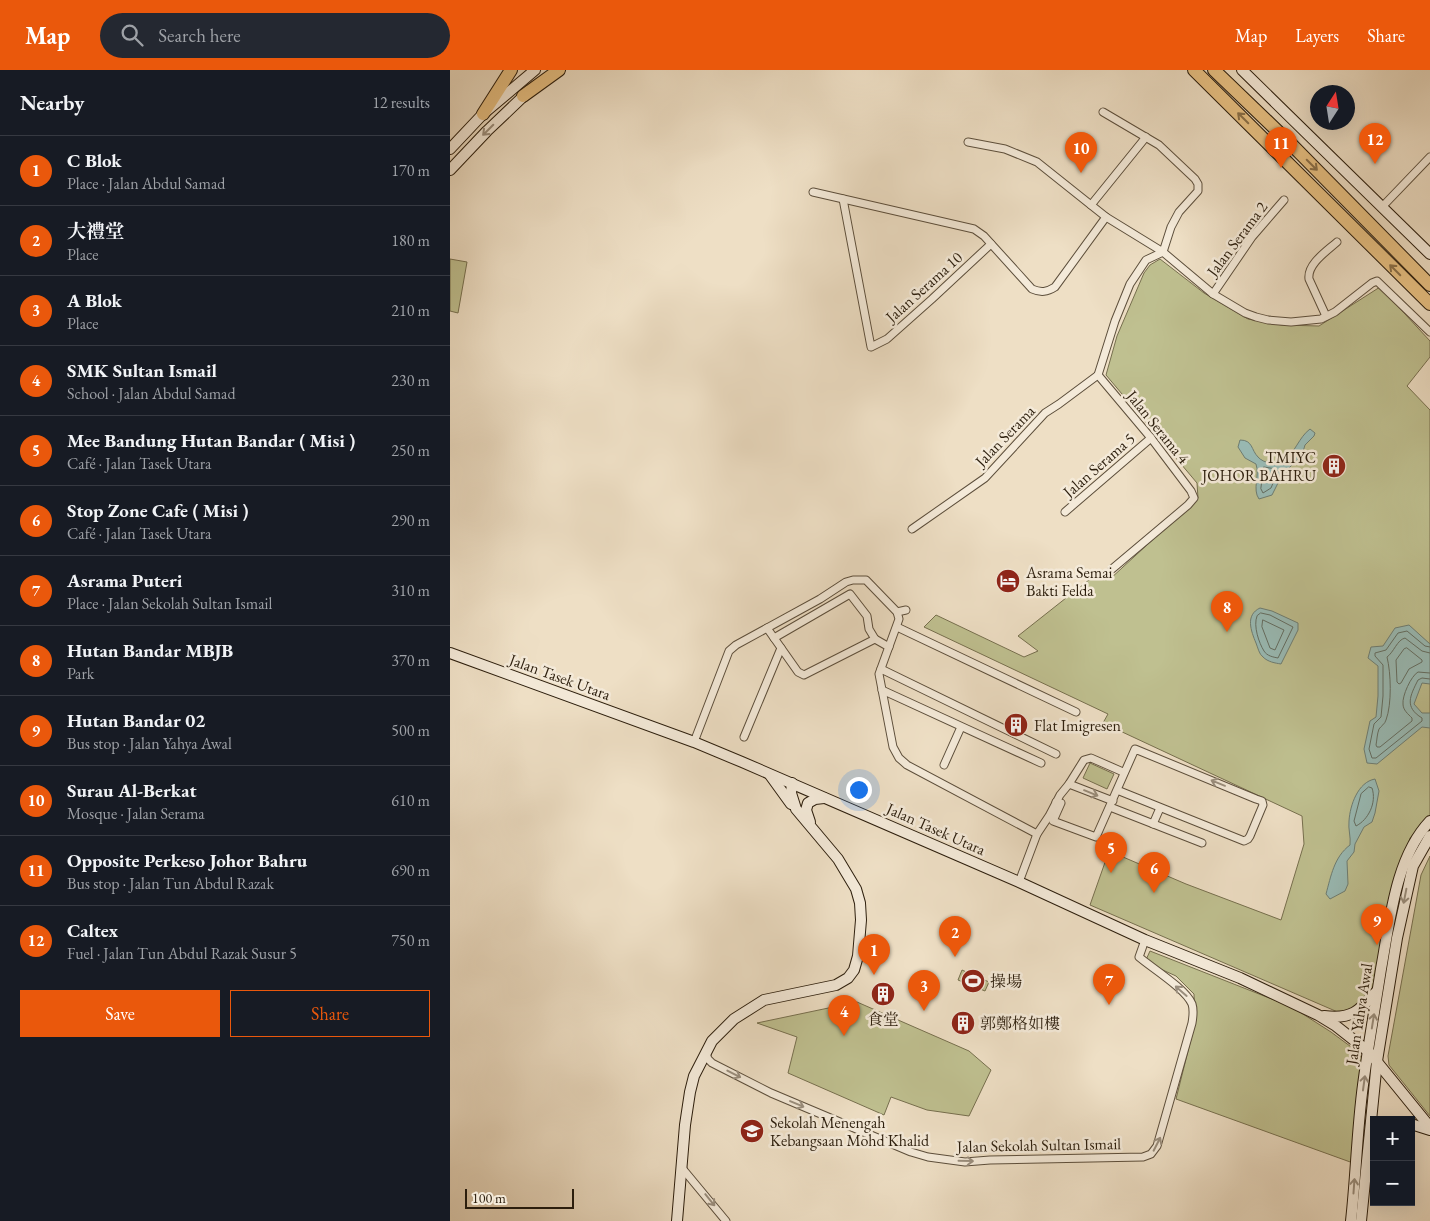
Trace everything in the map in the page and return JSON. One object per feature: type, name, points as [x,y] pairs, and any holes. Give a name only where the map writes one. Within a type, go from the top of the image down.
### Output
[{"type":"highway","points":[[482,114],[512,70]]},
{"type":"highway","points":[[523,96],[559,70]]},
{"type":"highway","points":[[1214,70],[1290,143],[1430,285]]},
{"type":"highway","points":[[1195,71],[1430,304]]},
{"type":"street","points":[[450,149],[482,114],[535,70]]},
{"type":"street","points":[[450,170],[487,131],[551,70]]},
{"type":"street","points":[[1242,70],[1430,254]]},
{"type":"street","points":[[1098,375],[1115,321],[1130,284],[1146,260],[1163,252],[1171,227],[1179,212],[1198,191],[1198,184],[1159,145],[1104,112]]},
{"type":"street","points":[[1091,205],[1146,137]]},
{"type":"street","points":[[968,142],[1005,149],[1037,162],[1106,217],[1163,252],[1213,294],[1245,313],[1268,320],[1291,322],[1321,318],[1335,312],[1375,281],[1379,282],[1430,332]]},
{"type":"street","points":[[1382,207],[1430,157]]},
{"type":"street","points":[[813,192],[974,229],[984,236],[1032,289],[1038,292],[1048,292],[1055,287],[1106,217]]},
{"type":"street","name":"Jalan Serama 10","points":[[843,199],[871,347],[887,339],[991,244]]},
{"type":"street","name":"Jalan Serama 2","points":[[1213,294],[1252,237],[1284,200]]},
{"type":"street","points":[[1326,316],[1308,274],[1311,268],[1337,242]]},
{"type":"street","name":"Jalan Serama 4","points":[[1098,375],[1151,438],[1191,491],[1194,499],[1112,569]]},
{"type":"street","name":"Jalan Serama","points":[[912,529],[984,478],[1045,413],[1098,375]]},
{"type":"street","name":"Jalan Serama 5","points":[[1065,512],[1151,438]]},
{"type":"street","points":[[771,633],[846,582],[853,580],[870,582],[896,612],[899,620],[887,646],[879,674],[893,747],[899,758],[906,765],[1037,834]]},
{"type":"street","points":[[694,742],[729,651],[736,645],[771,633],[850,594],[867,616],[869,629],[875,639],[887,646]]},
{"type":"street","points":[[896,612],[906,610]]},
{"type":"street","points":[[897,627],[1076,712]]},
{"type":"street","points":[[771,633],[798,672],[804,675],[875,639]]},
{"type":"street","points":[[744,737],[781,648]]},
{"type":"street","name":"Jalan Tasek Utara","points":[[450,653],[694,742],[792,783],[1146,940],[1240,978],[1318,1015],[1336,1026],[1377,1061],[1430,1128]]},
{"type":"street","points":[[881,669],[1056,754]]},
{"type":"street","points":[[882,690],[1041,763]]},
{"type":"street","points":[[944,765],[961,727]]},
{"type":"street","points":[[1056,802],[1061,803],[1053,821],[1096,838],[1134,749],[1256,798],[1262,803],[1250,836],[1245,841],[1117,790]]},
{"type":"street","points":[[1018,882],[1037,834],[1050,816],[1063,790],[1070,784],[1084,760],[1089,758],[1123,772]]},
{"type":"street","points":[[768,773],[797,813],[804,817]]},
{"type":"street","points":[[677,1221],[685,1125],[690,1092],[694,1076],[712,1041],[725,1027],[750,1007],[764,1000],[836,985],[848,978],[854,970],[862,920],[856,890],[838,859],[796,809],[792,799],[792,783]]},
{"type":"street","points":[[1070,784],[1153,824],[1202,843]]},
{"type":"street","points":[[812,827],[806,805],[811,800],[825,798]]},
{"type":"street","points":[[1153,824],[1160,808]]},
{"type":"street","name":"Jalan Yahya Awal","points":[[1351,1221],[1363,1086],[1378,990],[1398,884],[1408,854],[1430,820]]},
{"type":"street","name":"Jalan Yahya Awal","points":[[1372,1116],[1377,1061],[1407,888],[1413,866],[1430,836]]},
{"type":"street","name":"Jalan Sekolah Sultan Ismail","points":[[706,1052],[708,1059],[712,1062],[771,1093],[901,1148],[928,1157],[964,1162],[1143,1157],[1151,1154],[1157,1146],[1192,1023],[1193,1011],[1192,1004],[1187,995],[1138,957],[1146,940]]},
{"type":"street","points":[[1318,1015],[1337,1018],[1355,1014],[1360,1011],[1378,990]]},
{"type":"street","points":[[1415,1125],[1430,1128]]},
{"type":"street","name":"Jalan Yahya Awal","points":[[1361,1221],[1370,1141]]},
{"type":"street","points":[[682,1168],[726,1221]]},
{"type":"green space","points":[[450,259],[467,262],[458,313],[450,311]]},
{"type":"green space","points":[[1160,259],[1204,293],[1248,319],[1282,325],[1319,326],[1380,287],[1430,341],[1430,357],[1407,386],[1430,410],[1430,816],[1410,838],[1391,897],[1374,985],[1364,1005],[1340,1013],[1090,905],[1109,851],[1186,884],[1281,920],[1304,844],[1302,816],[1103,723],[1108,714],[924,627],[936,615],[1024,657],[1038,651],[1018,636],[1090,579],[1110,579],[1198,498],[1197,483],[1106,375],[1117,336],[1144,273],[1150,265]]},
{"type":"green space","points":[[1090,763],[1114,774],[1107,789],[1083,778]]},
{"type":"green space","points":[[1430,856],[1430,1116],[1389,1065],[1388,1056],[1421,875]]},
{"type":"green space","points":[[1150,951],[1292,1007],[1358,1052],[1364,1062],[1353,1163],[1176,1099],[1195,1023],[1194,994],[1176,976],[1145,962]]},
{"type":"green space","name":"操場","points":[[962,970],[989,982],[985,991],[958,980]]},
{"type":"green space","points":[[857,1002],[969,1051],[991,1070],[969,1116],[927,1110],[891,1097],[884,1115],[788,1073],[797,1037],[757,1023]]},
{"type":"water","points":[[1310,429],[1315,433],[1305,445],[1302,455],[1282,475],[1272,495],[1259,499],[1256,491],[1256,464],[1245,458],[1238,447],[1240,440],[1250,444],[1260,459],[1277,464],[1287,458]]},
{"type":"water","points":[[1260,608],[1272,611],[1298,623],[1298,630],[1281,664],[1267,660],[1262,656],[1252,633],[1250,624],[1252,615]]},
{"type":"water","points":[[1409,625],[1430,644],[1430,684],[1422,683],[1414,704],[1422,713],[1430,713],[1430,728],[1422,727],[1377,764],[1367,763],[1364,749],[1370,721],[1376,717],[1378,696],[1378,666],[1368,658],[1371,647],[1383,646],[1395,628]]},
{"type":"water","points":[[1375,779],[1379,791],[1372,822],[1364,827],[1355,844],[1354,852],[1347,861],[1348,884],[1345,891],[1330,899],[1326,894],[1334,867],[1340,855],[1350,845],[1349,821],[1353,801],[1364,785]]},
{"type":"place","name":"Caltex","points":[[1375,164]]},
{"type":"place","name":"Opposite Perkeso Johor Bahru","points":[[1281,168]]},
{"type":"place","name":"Surau Al-Berkat","points":[[1081,173]]},
{"type":"place","name":"TMIYC JOHOR BAHRU","points":[[1334,466]]},
{"type":"place","name":"Asrama Semai Bakti Felda","points":[[1008,581]]},
{"type":"place","name":"Hutan Bandar MBJB","points":[[1227,632]]},
{"type":"place","name":"Flat Imigresen","points":[[1016,725]]},
{"type":"place","name":"Mee Bandung Hutan Bandar ( Misi )","points":[[1111,873]]},
{"type":"place","name":"Stop Zone Cafe ( Misi )","points":[[1154,893]]},
{"type":"place","name":"Hutan Bandar 02","points":[[1377,945]]},
{"type":"place","name":"大禮堂","points":[[955,957]]},
{"type":"place","name":"C Blok","points":[[874,975]]},
{"type":"place","name":"操場","points":[[973,981]]},
{"type":"place","name":"食堂","points":[[883,994]]},
{"type":"place","name":"Asrama Puteri","points":[[1109,1005]]},
{"type":"place","name":"A Blok","points":[[924,1011]]},
{"type":"place","name":"郭鄭格如樓","points":[[963,1023]]},
{"type":"place","name":"SMK Sultan Ismail","points":[[844,1036]]},
{"type":"place","name":"Sekolah Menengah Kebangsaan Mohd Khalid","points":[[752,1131]]}]
